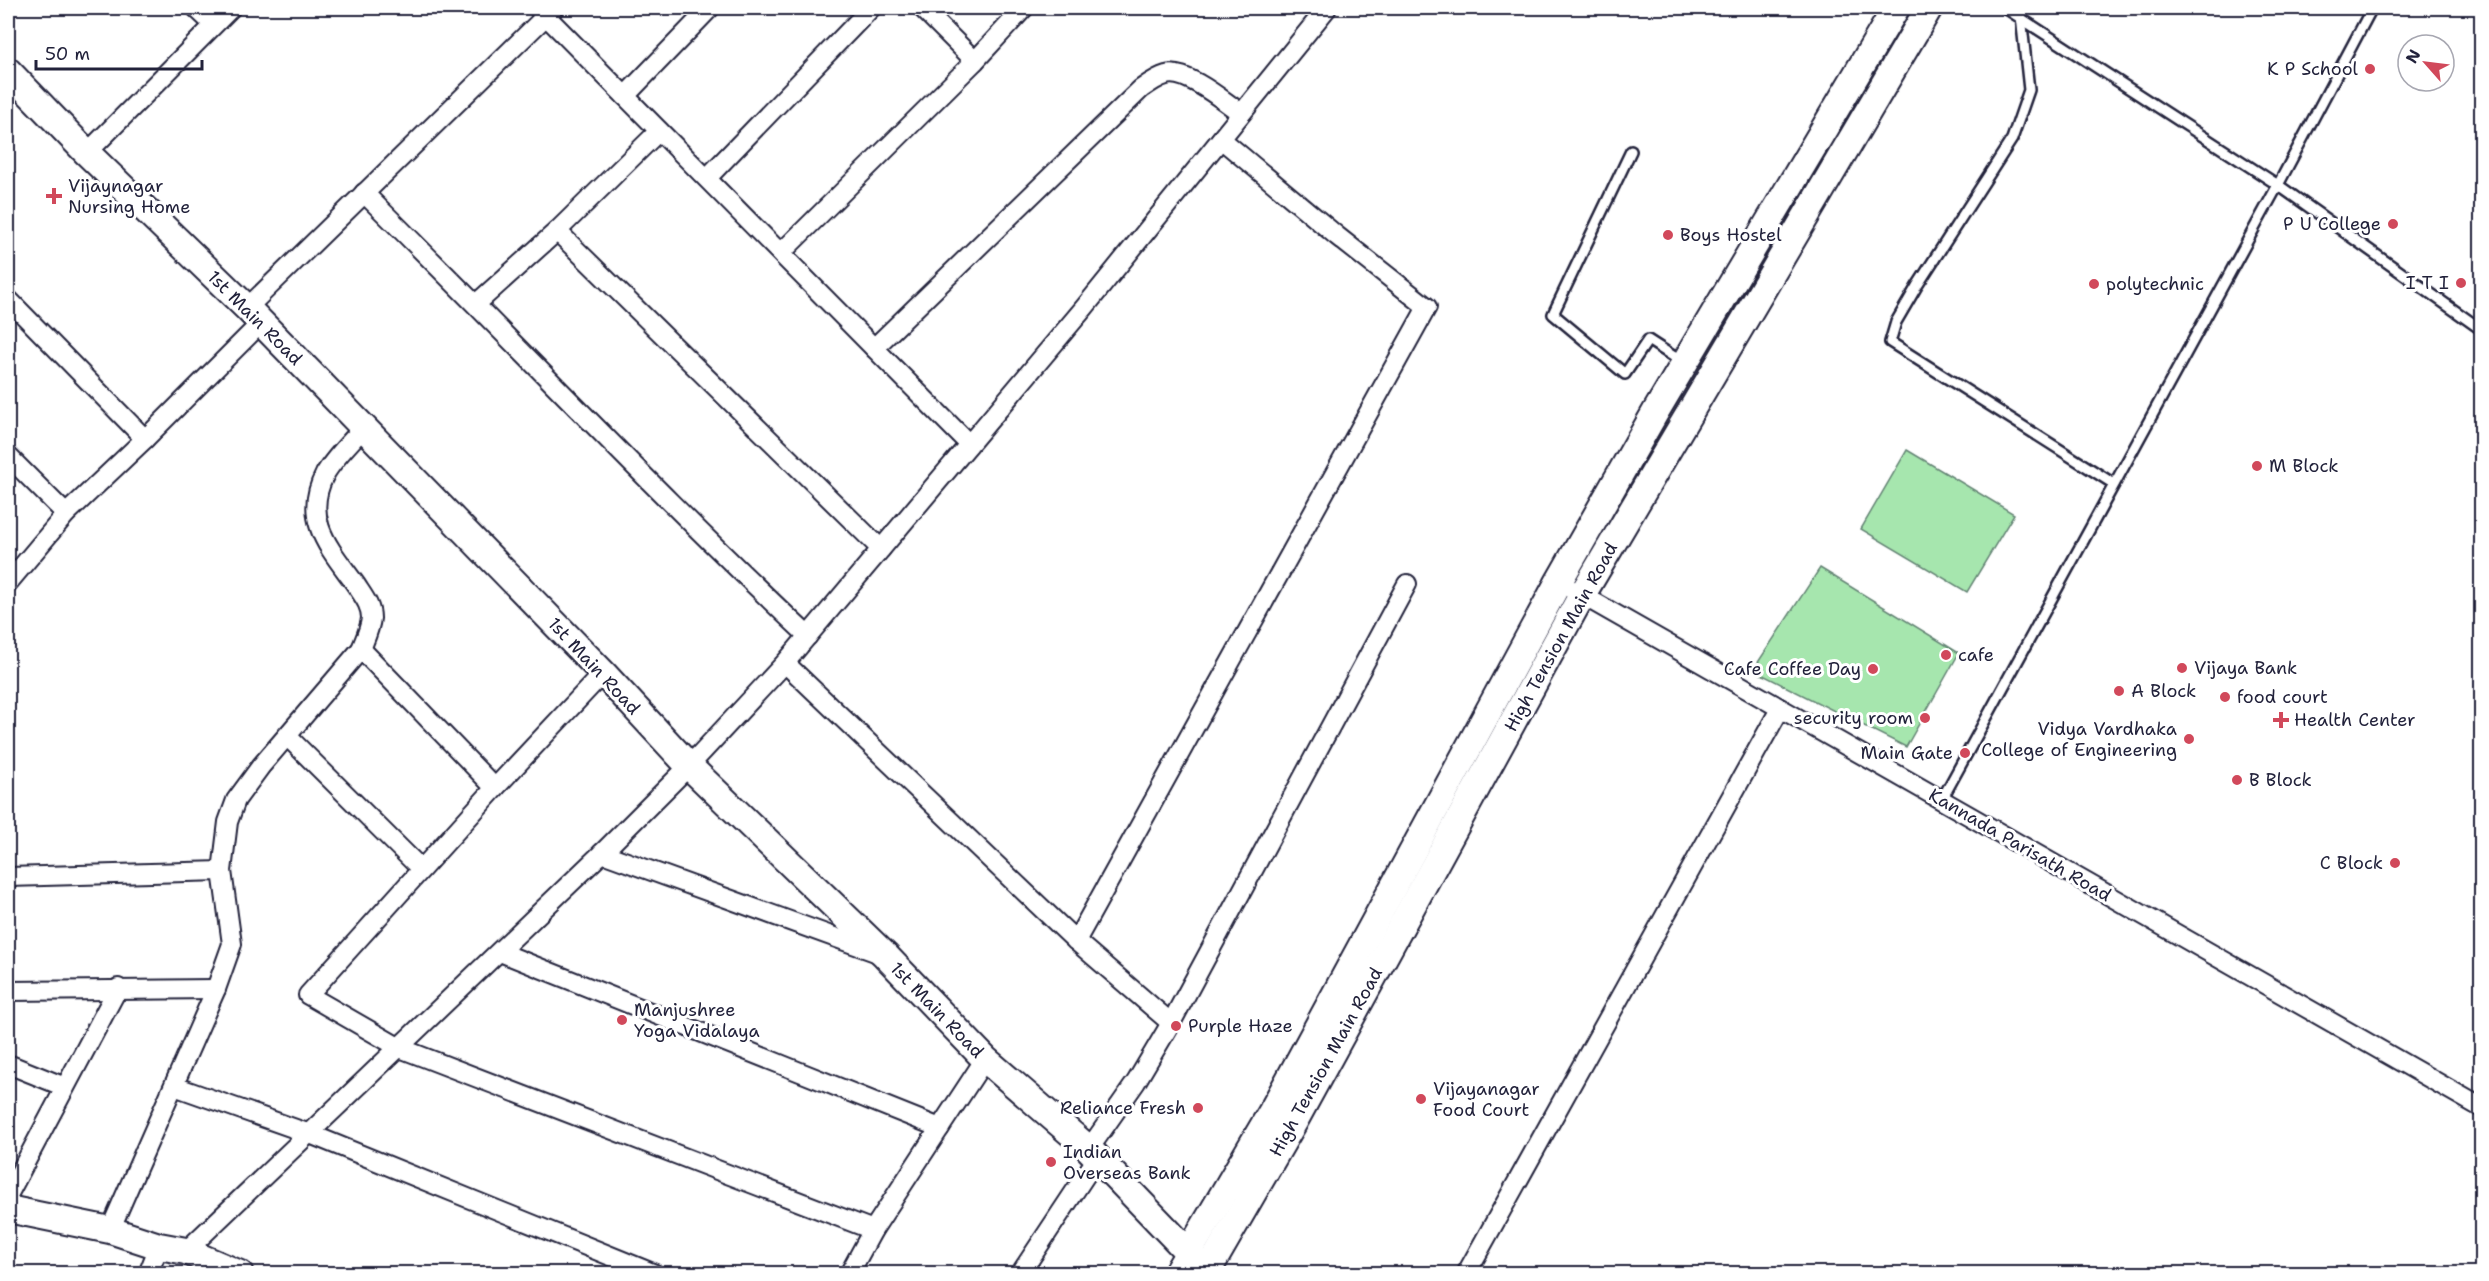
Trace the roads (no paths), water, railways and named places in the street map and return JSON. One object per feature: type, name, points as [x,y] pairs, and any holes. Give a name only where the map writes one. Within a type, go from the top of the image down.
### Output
[{"type":"main road","points":[[1182,1263],[1272,1111],[1558,583],[1684,363],[1896,8]]},
{"type":"main road","name":"High Tension Main Road","points":[[1207,1271],[1294,1122],[1582,595],[1929,8]]},
{"type":"main road","name":"1st Main Road","points":[[8,71],[87,153],[254,316],[603,673],[689,766],[885,955],[985,1059],[1093,1154],[1182,1263],[1207,1271]]},
{"type":"main road","points":[[8,1209],[110,1230],[159,1246],[186,1251],[240,1274]]},
{"type":"street","points":[[196,8],[213,24]]},
{"type":"street","points":[[87,153],[231,8]]},
{"type":"street","points":[[625,96],[710,8]]},
{"type":"street","points":[[707,178],[871,8]]},
{"type":"street","points":[[922,8],[975,61]]},
{"type":"street","points":[[781,253],[975,61],[1023,8]]},
{"type":"street","points":[[186,1251],[602,854],[689,766],[785,663],[1084,308],[1327,8]]},
{"type":"street","points":[[8,583],[66,514],[145,439],[364,193],[546,10],[659,131],[969,444]]},
{"type":"street","points":[[874,348],[1141,89],[1166,74],[1179,74],[1241,113]]},
{"type":"street","points":[[476,304],[557,231],[659,131]]},
{"type":"street","points":[[1076,941],[1427,307],[1337,236],[1221,138]]},
{"type":"street","points":[[364,193],[720,553],[808,636]]},
{"type":"street","points":[[557,231],[881,549]]},
{"type":"street","points":[[8,299],[145,439]]},
{"type":"street","points":[[110,1230],[216,989],[232,944],[222,871],[228,822],[236,800],[261,765],[361,649],[371,617],[367,601],[322,538],[316,517],[318,494],[326,473],[363,428]]},
{"type":"street","points":[[8,456],[66,514]]},
{"type":"street","name":"Kannada Parisath Road","points":[[1558,583],[2481,1108]]},
{"type":"street","points":[[1020,1274],[1171,1023],[1407,584]]},
{"type":"street","points":[[361,649],[495,788]]},
{"type":"street","points":[[785,663],[1076,941],[1171,1023]]},
{"type":"street","points":[[603,673],[495,788],[308,995],[400,1048],[873,1230]]},
{"type":"street","points":[[1466,1274],[1780,709]]},
{"type":"street","points":[[287,736],[422,869]]},
{"type":"street","points":[[602,854],[885,955]]},
{"type":"street","points":[[8,877],[222,871]]},
{"type":"street","points":[[500,952],[940,1128]]},
{"type":"street","points":[[8,991],[118,988],[216,989]]},
{"type":"street","points":[[8,1195],[118,988]]},
{"type":"street","points":[[849,1274],[873,1230],[985,1059]]},
{"type":"street","points":[[8,1064],[65,1087]]},
{"type":"street","points":[[174,1086],[310,1134],[655,1274]]},
{"type":"street","points":[[148,1274],[159,1246]]},
{"type":"lane","points":[[2005,8],[2278,185],[2481,330]]},
{"type":"lane","points":[[1941,801],[2278,185],[2372,8]]},
{"type":"lane","points":[[2020,16],[2029,90],[2012,140],[1917,286],[1896,322],[1890,342],[2114,484]]},
{"type":"lane","points":[[1631,151],[1553,314],[1625,374],[1648,340],[1684,363]]},
{"type":"place","name":"K P School","points":[[2370,69]]},
{"type":"place","name":"Vijaynagar Nursing Home","points":[[54,196]]},
{"type":"place","name":"P U College","points":[[2393,224]]},
{"type":"place","name":"Boys Hostel","points":[[1668,235]]},
{"type":"place","name":"I T I","points":[[2461,283]]},
{"type":"place","name":"polytechnic","points":[[2094,284]]},
{"type":"place","name":"M Block","points":[[2257,466]]},
{"type":"place","name":"cafe","points":[[1946,655]]},
{"type":"place","name":"Vijaya Bank","points":[[2182,668]]},
{"type":"place","name":"Cafe Coffee Day","points":[[1873,669]]},
{"type":"place","name":"A Block","points":[[2119,691]]},
{"type":"place","name":"food court","points":[[2225,697]]},
{"type":"place","name":"security room","points":[[1925,718]]},
{"type":"place","name":"Health Center","points":[[2281,720]]},
{"type":"place","name":"Vidya Vardhaka College of Engineering","points":[[2189,739]]},
{"type":"place","name":"Main Gate","points":[[1965,753]]},
{"type":"place","name":"B Block","points":[[2237,780]]},
{"type":"place","name":"C Block","points":[[2395,863]]},
{"type":"place","name":"Manjushree Yoga Vidalaya","points":[[622,1020]]},
{"type":"place","name":"Purple Haze","points":[[1176,1026]]},
{"type":"place","name":"Vijayanagar Food Court","points":[[1421,1099]]},
{"type":"place","name":"Reliance Fresh","points":[[1198,1108]]},
{"type":"place","name":"Indian Overseas Bank","points":[[1051,1162]]}]
